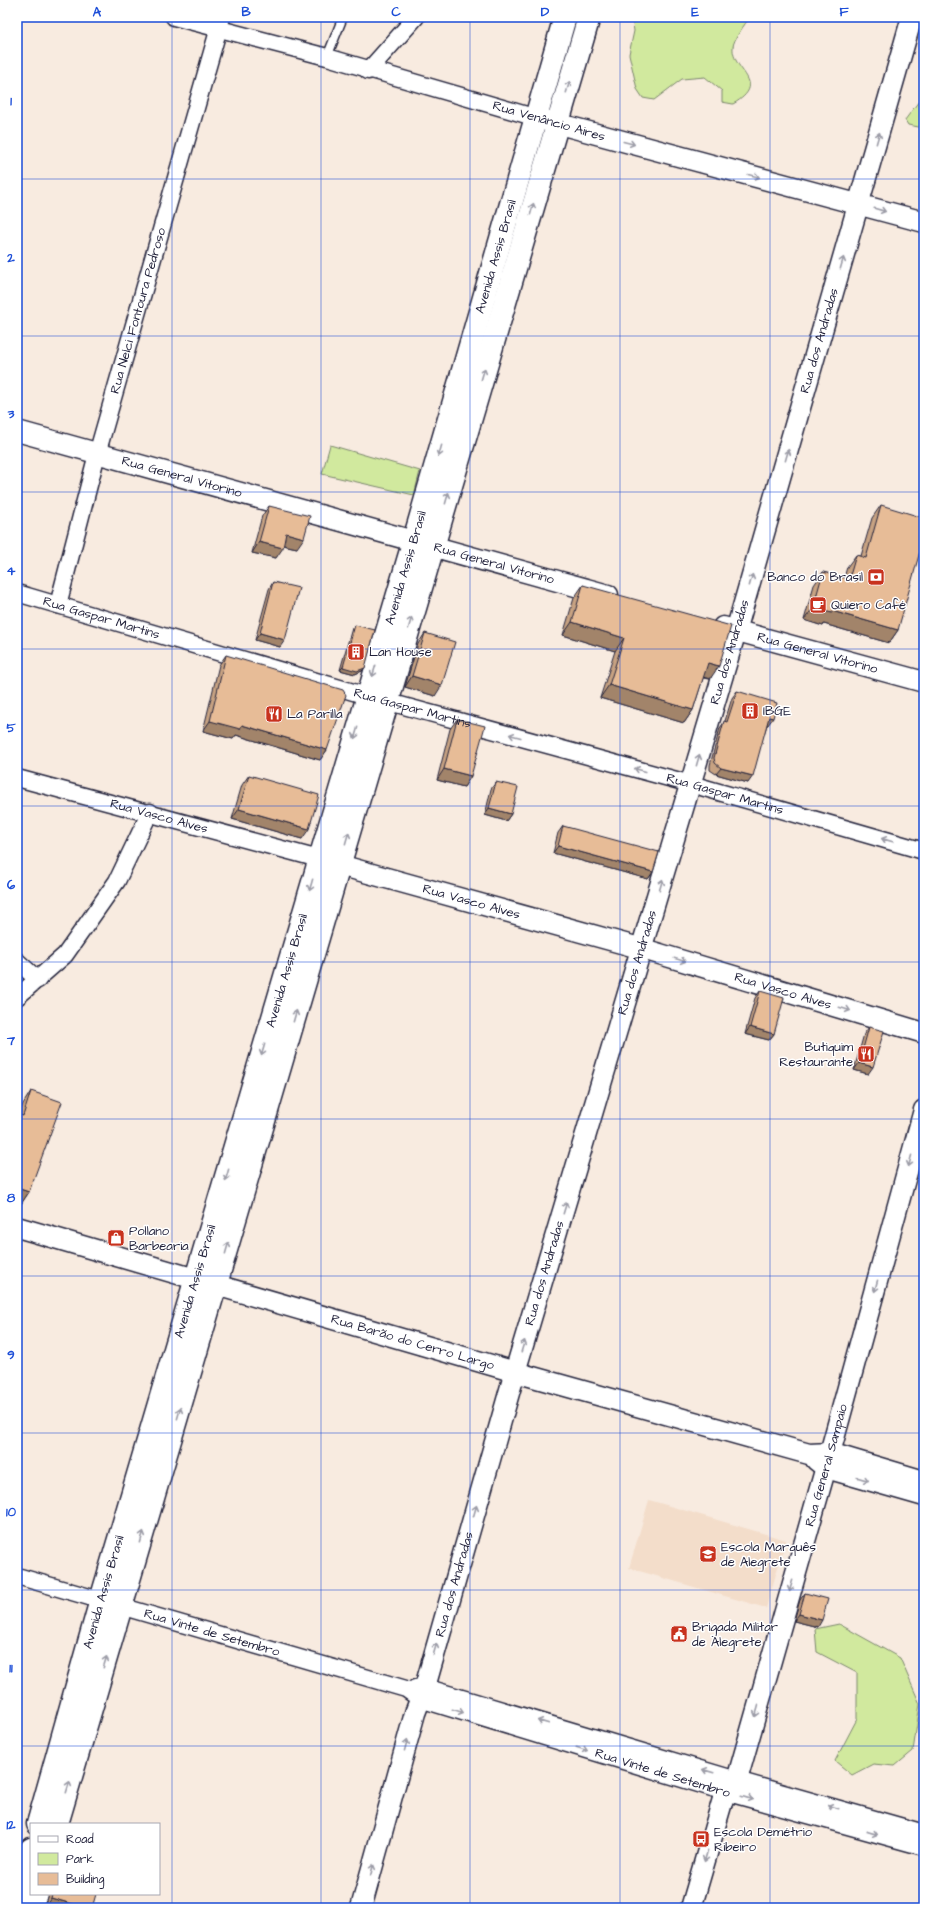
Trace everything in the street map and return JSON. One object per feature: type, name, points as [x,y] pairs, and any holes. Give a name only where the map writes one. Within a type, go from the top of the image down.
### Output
[{"type":"main road","points":[[547,121],[565,17]]},
{"type":"main road","points":[[547,121],[588,17]]},
{"type":"main road","name":"Avenida Assis Brasil","points":[[57,1823],[122,1606],[206,1283],[547,121]]},
{"type":"main road","name":"Avenida Assis Brasil","points":[[38,1823],[101,1600],[206,1283]]},
{"type":"main road","points":[[17,1899],[30,1853]]},
{"type":"main road","points":[[30,1908],[36,1895]]},
{"type":"street","name":"Rua Venâncio Aires","points":[[174,17],[219,23],[368,71],[547,121],[924,222]]},
{"type":"street","points":[[368,71],[416,17]]},
{"type":"street","name":"Rua dos Andradas","points":[[362,1908],[417,1692],[515,1372],[691,784],[912,17]]},
{"type":"street","name":"Rua Nelci Fontoura Pedroso","points":[[58,605],[97,454],[219,23]]},
{"type":"street","name":"Rua General Vitorino","points":[[17,432],[623,599]]},
{"type":"street","name":"Rua Gaspar Martins","points":[[17,593],[377,698],[691,784],[924,850]]},
{"type":"street","name":"Rua General Vitorino","points":[[706,623],[924,682]]},
{"type":"street","name":"Rua Vasco Alves","points":[[17,778],[150,812],[642,949],[924,1033]]},
{"type":"street","points":[[17,997],[65,955],[118,881],[150,812]]},
{"type":"street","points":[[17,961],[38,980]]},
{"type":"street","name":"Rua General Sampaio","points":[[691,1908],[731,1786],[828,1461],[924,1110]]},
{"type":"street","name":"Rua Barão do Cerro Largo","points":[[17,1227],[515,1372],[809,1454],[924,1496]]},
{"type":"street","name":"Rua Barão do Cerro Largo","points":[[828,1461],[924,1481]]},
{"type":"street","name":"Rua Vinte de Setembro","points":[[17,1576],[417,1692],[731,1786],[924,1847]]},
{"type":"street","name":"Rua Vinte de Setembro","points":[[731,1786],[924,1833]]},
{"type":"lane","points":[[327,58],[343,17]]},
{"type":"shaded area","name":"Escola Marquês de Alegrete","points":[[649,1500],[786,1540],[766,1608],[629,1568]]},
{"type":"green space","points":[[632,17],[750,17],[737,36],[733,47],[734,55],[749,83],[749,89],[744,96],[733,104],[722,102],[722,91],[705,77],[682,79],[654,100],[643,98],[637,89],[629,54],[634,31]]},
{"type":"green space","points":[[924,99],[924,128],[908,125],[905,120],[919,101]]},
{"type":"green space","points":[[330,445],[420,471],[414,495],[322,474]]},
{"type":"green space","points":[[839,1624],[900,1658],[920,1704],[913,1751],[895,1766],[873,1764],[852,1775],[835,1761],[857,1719],[857,1673],[817,1652],[815,1629]]},
{"type":"building","name":"Banco do Brasil","points":[[881,505],[924,518],[924,537],[898,630],[832,611],[832,613],[813,608],[823,572],[849,579],[856,555],[866,558]]},
{"type":"building","points":[[269,506],[310,516],[304,538],[286,533],[283,548],[259,542]]},
{"type":"building","points":[[273,582],[299,588],[285,640],[260,633]]},
{"type":"building","points":[[583,585],[731,626],[719,666],[708,663],[693,710],[609,685],[624,638],[572,622]]},
{"type":"building","name":"Lan House","points":[[355,625],[375,630],[365,668],[357,671],[343,667]]},
{"type":"building","points":[[425,633],[455,642],[442,685],[412,676]]},
{"type":"building","points":[[226,655],[343,690],[346,695],[327,750],[242,725],[240,729],[210,721]]},
{"type":"building","points":[[737,691],[777,703],[773,718],[769,717],[753,776],[721,768],[715,763],[714,758],[724,721],[727,722]]},
{"type":"building","points":[[457,719],[485,726],[471,776],[444,769]]},
{"type":"building","points":[[249,775],[319,795],[309,829],[239,809]]},
{"type":"building","points":[[496,782],[518,787],[511,814],[489,808]]},
{"type":"building","points":[[563,826],[659,852],[653,872],[558,846]]},
{"type":"building","points":[[760,991],[784,998],[774,1034],[750,1027]]},
{"type":"building","name":"Butiquim Restaurante","points":[[869,1027],[884,1031],[873,1067],[859,1063]]},
{"type":"building","points":[[31,1091],[62,1102],[29,1192],[17,1188],[17,1114],[23,1116]]},
{"type":"building","points":[[805,1593],[828,1599],[822,1620],[799,1614]]},
{"type":"building","points":[[52,1895],[96,1895],[92,1908],[51,1898]]},
{"type":"place","name":"Banco do Brasil","points":[[876,577]]},
{"type":"place","name":"Quiero Café","points":[[818,605]]},
{"type":"place","name":"Lan House","points":[[356,652]]},
{"type":"place","name":"IBGE","points":[[750,711]]},
{"type":"place","name":"La Parilla","points":[[274,714]]},
{"type":"place","name":"Butiquim Restaurante","points":[[866,1054]]},
{"type":"place","name":"Pollano Barbearia","points":[[116,1238]]},
{"type":"place","name":"Escola Marquês de Alegrete","points":[[708,1554]]},
{"type":"place","name":"Brigada Militar de Alegrete","points":[[679,1634]]},
{"type":"place","name":"Escola Demétrio Ribeiro","points":[[701,1839]]}]
